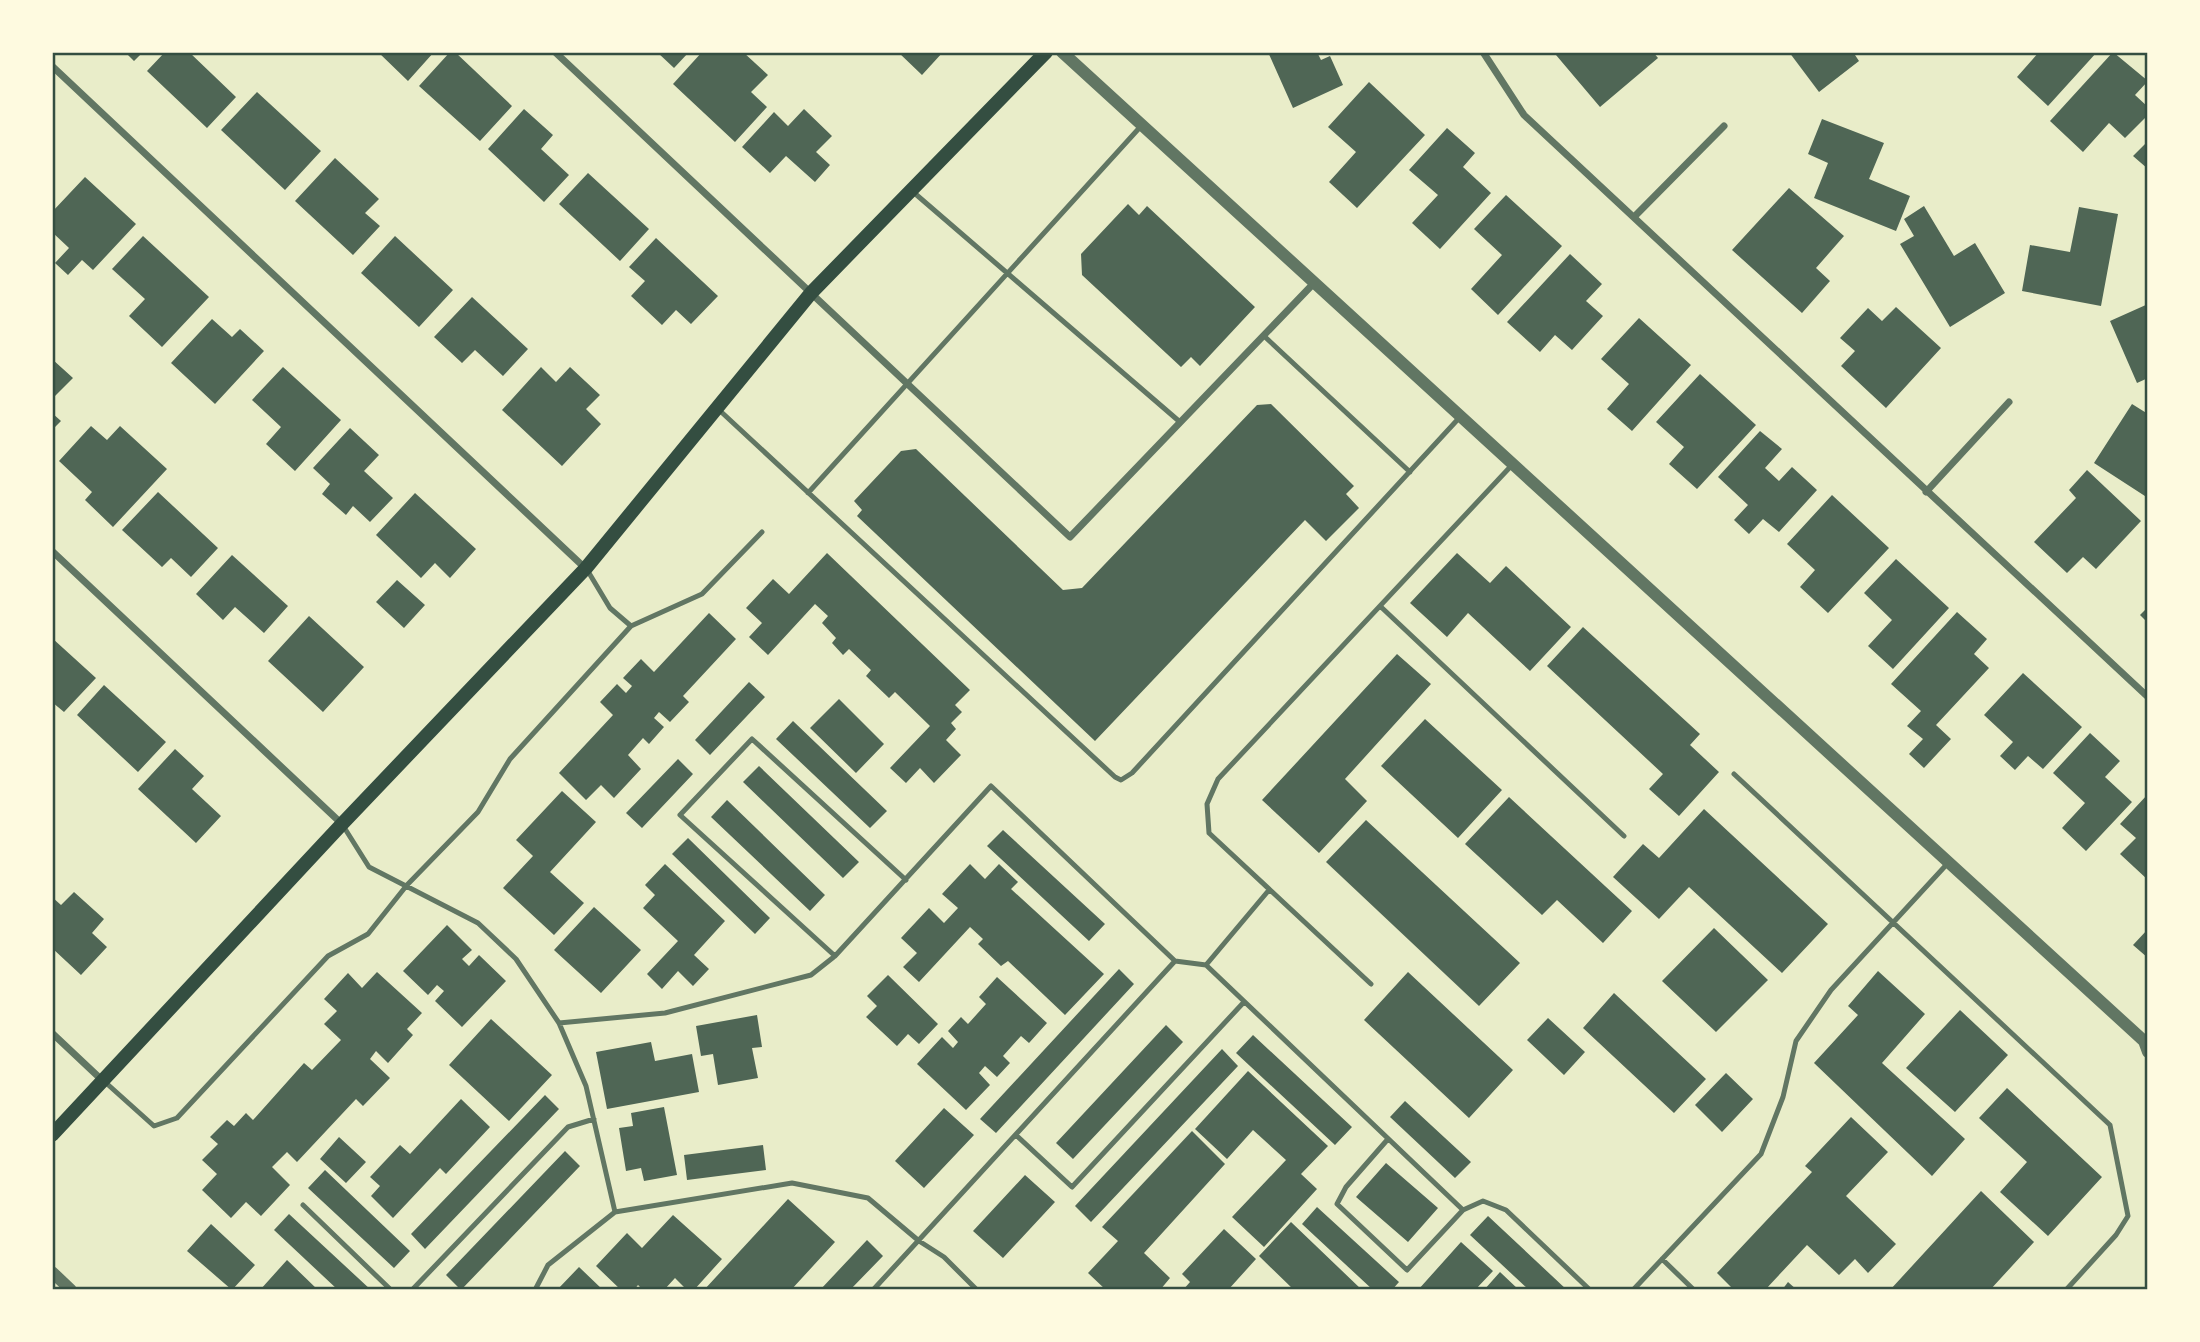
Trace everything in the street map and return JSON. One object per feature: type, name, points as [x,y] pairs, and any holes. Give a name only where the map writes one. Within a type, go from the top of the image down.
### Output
[{"type":"main road","points":[[52,1135],[105,1082],[342,824],[586,568],[811,293],[1046,52]]},
{"type":"street","points":[[555,52],[1070,537],[1315,282]]},
{"type":"street","points":[[1062,52],[2144,1041],[2147,1052]]},
{"type":"street","points":[[1483,52],[1524,115],[2147,697]]},
{"type":"street","points":[[52,66],[586,568]]},
{"type":"street","points":[[1635,216],[1724,127]]},
{"type":"street","points":[[1926,492],[2009,402]]},
{"type":"street","points":[[52,551],[342,824]]},
{"type":"street","points":[[52,1033],[105,1082]]},
{"type":"street","points":[[52,1272],[71,1290]]},
{"type":"lane","points":[[808,493],[1142,125]]},
{"type":"lane","points":[[911,191],[1180,422]]},
{"type":"lane","points":[[1264,336],[1410,472]]},
{"type":"lane","points":[[717,408],[1110,773],[1121,780],[1132,773],[1461,416]]},
{"type":"lane","points":[[1371,984],[1209,833],[1207,804],[1218,779],[1514,464]]},
{"type":"lane","points":[[105,1082],[154,1126],[177,1118],[328,956],[369,934],[407,885],[478,813],[510,759],[631,626],[702,594],[762,531]]},
{"type":"lane","points":[[586,568],[610,608],[631,626]]},
{"type":"lane","points":[[1380,606],[1624,836]]},
{"type":"lane","points":[[835,956],[680,815],[752,739],[906,880]]},
{"type":"lane","points":[[1734,774],[2110,1125],[2128,1216],[2116,1235],[2066,1290]]},
{"type":"lane","points":[[559,1023],[666,1013],[811,975],[835,956],[991,786],[1175,961],[1206,965],[1463,1210]]},
{"type":"lane","points":[[342,824],[369,867],[478,923],[516,959],[559,1023],[586,1086],[615,1212]]},
{"type":"lane","points":[[1633,1290],[1761,1154],[1783,1097],[1796,1041],[1831,990],[1948,863]]},
{"type":"lane","points":[[1206,965],[1269,890]]},
{"type":"lane","points":[[873,1290],[1175,961]]},
{"type":"lane","points":[[1016,1135],[1072,1187],[1244,1002]]},
{"type":"lane","points":[[412,1290],[568,1127],[594,1119]]},
{"type":"lane","points":[[1388,1139],[1346,1187],[1337,1204],[1407,1270],[1463,1210],[1483,1201],[1506,1210],[1590,1290]]},
{"type":"lane","points":[[536,1290],[548,1265],[615,1212],[792,1183],[868,1198],[919,1241],[944,1257],[976,1289]]},
{"type":"lane","points":[[303,1205],[391,1290]]},
{"type":"lane","points":[[1662,1259],[1695,1290]]},
{"type":"building","points":[[125,52],[143,52],[134,61]]},
{"type":"building","points":[[165,52],[189,52],[236,97],[207,128],[147,71]]},
{"type":"building","points":[[378,52],[434,52],[408,81]]},
{"type":"building","points":[[450,52],[455,52],[512,106],[480,141],[419,86]]},
{"type":"building","points":[[657,52],[689,52],[674,68]]},
{"type":"building","points":[[702,52],[743,52],[768,75],[751,92],[767,107],[735,142],[673,84]]},
{"type":"building","points":[[898,52],[943,52],[922,75]]},
{"type":"building","points":[[1268,52],[1317,52],[1321,60],[1330,56],[1343,85],[1293,108]]},
{"type":"building","points":[[1559,52],[1653,52],[1658,58],[1600,107],[1556,55]]},
{"type":"building","points":[[1789,52],[1853,52],[1859,61],[1819,92]]},
{"type":"building","points":[[2039,52],[2097,52],[2048,106],[2017,77]]},
{"type":"building","points":[[2113,52],[2148,81],[2135,95],[2148,107],[2148,115],[2125,138],[2109,123],[2083,152],[2050,121]]},
{"type":"building","points":[[1369,82],[1425,135],[1357,208],[1329,182],[1356,152],[1328,127]]},
{"type":"building","points":[[257,92],[321,151],[285,190],[221,130]]},
{"type":"building","points":[[524,109],[553,135],[541,149],[569,175],[544,202],[488,149]]},
{"type":"building","points":[[804,109],[832,136],[816,152],[830,165],[815,182],[786,156],[770,173],[742,147],[774,112],[788,126]]},
{"type":"building","points":[[1822,119],[1884,143],[1869,179],[1910,196],[1896,231],[1814,198],[1828,163],[1808,154]]},
{"type":"building","points":[[1447,128],[1475,153],[1463,167],[1491,193],[1440,249],[1412,223],[1438,195],[1409,170]]},
{"type":"building","points":[[2148,141],[2148,169],[2133,156]]},
{"type":"building","points":[[335,158],[379,199],[365,213],[380,226],[353,255],[295,201]]},
{"type":"building","points":[[588,173],[649,229],[620,261],[559,204]]},
{"type":"building","points":[[85,177],[136,224],[93,270],[82,260],[68,275],[55,263],[69,248],[52,232],[52,212]]},
{"type":"building","points":[[1789,188],[1844,236],[1816,268],[1830,281],[1802,313],[1732,250]]},
{"type":"building","points":[[1506,195],[1562,246],[1498,315],[1471,289],[1502,255],[1474,229]]},
{"type":"building","points":[[1128,204],[1139,215],[1147,206],[1255,307],[1200,366],[1191,357],[1181,367],[1082,275],[1081,254]]},
{"type":"building","points":[[1924,206],[1954,256],[1975,243],[2005,293],[1950,327],[1900,244],[1914,236],[1904,219]]},
{"type":"building","points":[[2079,207],[2118,214],[2101,306],[2022,291],[2030,245],[2070,252]]},
{"type":"building","points":[[143,236],[209,297],[162,347],[129,316],[145,299],[112,269]]},
{"type":"building","points":[[395,236],[453,290],[419,327],[361,273]]},
{"type":"building","points":[[656,238],[718,296],[691,324],[676,310],[662,325],[631,296],[645,281],[629,267]]},
{"type":"building","points":[[1570,254],[1602,284],[1586,301],[1603,316],[1572,350],[1555,335],[1540,352],[1507,322]]},
{"type":"building","points":[[472,297],[528,349],[503,376],[475,350],[462,363],[434,337]]},
{"type":"building","points":[[2148,304],[2148,378],[2137,383],[2110,321]]},
{"type":"building","points":[[1896,307],[1941,348],[1886,408],[1841,366],[1855,351],[1840,338],[1868,308],[1882,321]]},
{"type":"building","points":[[1639,318],[1691,365],[1632,431],[1607,409],[1629,384],[1601,359]]},
{"type":"building","points":[[212,319],[232,337],[240,329],[264,351],[215,404],[171,363]]},
{"type":"building","points":[[52,359],[73,378],[52,399]]},
{"type":"building","points":[[283,367],[341,420],[295,471],[266,444],[281,427],[252,400]]},
{"type":"building","points":[[541,367],[556,382],[570,367],[600,395],[586,409],[601,424],[562,466],[502,410]]},
{"type":"building","points":[[1700,374],[1756,425],[1697,489],[1669,464],[1684,447],[1656,422]]},
{"type":"building","points":[[1271,404],[1354,486],[1346,494],[1359,508],[1326,541],[1305,520],[1095,741],[857,516],[862,510],[854,501],[901,451],[916,449],[1063,590],[1082,588],[1257,405]]},
{"type":"building","points":[[2132,404],[2148,414],[2148,498],[2094,463]]},
{"type":"building","points":[[52,413],[61,421],[52,430]]},
{"type":"building","points":[[91,426],[107,440],[120,426],[167,469],[113,527],[85,500],[92,492],[59,461]]},
{"type":"building","points":[[350,428],[379,455],[364,471],[393,498],[370,522],[353,506],[346,515],[322,494],[330,484],[313,468]]},
{"type":"building","points":[[1760,431],[1782,449],[1765,468],[1779,481],[1792,467],[1817,490],[1779,532],[1763,519],[1749,534],[1734,520],[1748,505],[1718,477]]},
{"type":"building","points":[[2087,470],[2141,521],[2096,569],[2083,557],[2067,573],[2034,542],[2076,498],[2069,490]]},
{"type":"building","points":[[158,492],[218,548],[191,577],[171,558],[162,567],[122,530]]},
{"type":"building","points":[[415,493],[476,549],[450,578],[435,563],[421,578],[376,535]]},
{"type":"building","points":[[1832,495],[1889,548],[1828,613],[1800,587],[1815,570],[1787,544]]},
{"type":"building","points":[[827,553],[970,690],[955,705],[962,712],[951,723],[956,729],[946,740],[961,755],[934,783],[920,768],[906,783],[890,768],[930,726],[895,692],[889,698],[866,676],[871,670],[849,649],[843,655],[832,643],[836,638],[822,623],[828,616],[815,604],[768,655],[749,637],[762,623],[746,608],[773,579],[789,594]]},
{"type":"building","points":[[1457,553],[1490,583],[1506,566],[1571,627],[1530,671],[1468,613],[1447,637],[1410,603]]},
{"type":"building","points":[[232,555],[288,606],[264,633],[235,607],[223,620],[196,594]]},
{"type":"building","points":[[1896,559],[1949,608],[1893,669],[1868,646],[1892,620],[1864,593]]},
{"type":"building","points":[[397,580],[425,605],[404,628],[376,602]]},
{"type":"building","points":[[2148,607],[2148,623],[2140,615]]},
{"type":"building","points":[[1957,612],[1987,639],[1974,654],[1989,668],[1936,725],[1951,739],[1924,768],[1909,754],[1923,739],[1907,726],[1921,711],[1891,684]]},
{"type":"building","points":[[709,613],[736,639],[683,696],[689,702],[670,722],[659,712],[654,718],[664,727],[649,744],[643,738],[628,755],[641,769],[614,798],[601,785],[586,800],[559,773],[613,715],[600,702],[617,684],[626,693],[632,686],[623,678],[641,659],[654,672]]},
{"type":"building","points":[[309,616],[364,667],[323,712],[268,661]]},
{"type":"building","points":[[1583,627],[1700,734],[1690,745],[1719,772],[1679,816],[1649,789],[1663,774],[1547,666]]},
{"type":"building","points":[[52,638],[96,678],[64,712],[52,702]]},
{"type":"building","points":[[1397,654],[1431,684],[1345,779],[1367,801],[1319,853],[1262,800]]},
{"type":"building","points":[[2023,673],[2082,727],[2043,769],[2028,756],[2015,770],[2000,756],[2013,742],[1984,715]]},
{"type":"building","points":[[749,682],[765,697],[710,755],[695,740]]},
{"type":"building","points":[[104,685],[166,742],[138,772],[77,715]]},
{"type":"building","points":[[839,699],[884,744],[856,773],[810,728]]},
{"type":"building","points":[[1425,719],[1502,790],[1458,838],[1381,766]]},
{"type":"building","points":[[793,721],[887,811],[870,828],[776,739]]},
{"type":"building","points":[[2090,733],[2120,761],[2105,777],[2132,802],[2086,851],[2062,828],[2085,803],[2053,773]]},
{"type":"building","points":[[175,749],[204,776],[192,789],[221,816],[196,843],[138,789]]},
{"type":"building","points":[[678,759],[693,774],[642,828],[626,813]]},
{"type":"building","points":[[759,766],[859,862],[843,878],[743,782]]},
{"type":"building","points":[[562,791],[596,822],[550,872],[584,903],[554,935],[503,888],[533,856],[516,840]]},
{"type":"building","points":[[2148,794],[2148,880],[2120,854],[2136,838],[2120,824]]},
{"type":"building","points":[[1509,797],[1632,911],[1603,943],[1557,900],[1542,915],[1465,844]]},
{"type":"building","points":[[727,800],[825,895],[810,911],[711,817]]},
{"type":"building","points":[[1704,809],[1828,924],[1782,973],[1689,887],[1659,919],[1613,877],[1643,844],[1659,858]]},
{"type":"building","points":[[1366,820],[1520,963],[1479,1006],[1326,862]]},
{"type":"building","points":[[1003,830],[1105,924],[1089,941],[987,846]]},
{"type":"building","points":[[688,838],[770,918],[755,934],[672,854]]},
{"type":"building","points":[[665,864],[725,921],[694,955],[709,969],[693,986],[678,971],[662,989],[647,974],[678,941],[643,908],[655,895],[645,885]]},
{"type":"building","points":[[970,864],[985,879],[999,864],[1018,882],[1011,889],[1104,974],[1065,1015],[1008,961],[1001,966],[978,944],[983,939],[970,927],[919,982],[903,967],[917,953],[901,938],[929,908],[944,923],[958,908],[942,894]]},
{"type":"building","points":[[74,892],[104,919],[92,933],[107,947],[81,975],[52,948],[52,897],[61,905]]},
{"type":"building","points":[[594,907],[641,950],[601,993],[554,950]]},
{"type":"building","points":[[447,925],[472,950],[462,959],[469,966],[479,955],[506,981],[462,1027],[435,1001],[444,991],[437,985],[428,995],[403,971]]},
{"type":"building","points":[[1714,928],[1768,980],[1716,1032],[1662,981]]},
{"type":"building","points":[[2148,929],[2148,958],[2133,945]]},
{"type":"building","points":[[1119,969],[1134,984],[996,1133],[980,1119]]},
{"type":"building","points":[[1878,971],[1925,1014],[1882,1063],[1965,1139],[1932,1176],[1814,1063],[1858,1015],[1848,1006]]},
{"type":"building","points":[[377,972],[422,1013],[407,1029],[413,1035],[388,1063],[376,1051],[370,1059],[390,1078],[363,1106],[356,1099],[297,1162],[287,1152],[272,1167],[290,1185],[261,1216],[246,1202],[231,1218],[202,1190],[217,1174],[202,1160],[218,1144],[210,1137],[227,1120],[234,1126],[246,1113],[253,1120],[304,1063],[312,1070],[341,1040],[324,1024],[337,1011],[324,999],[348,973],[362,988]]},
{"type":"building","points":[[1408,972],[1513,1070],[1469,1118],[1364,1020]]},
{"type":"building","points":[[888,975],[938,1024],[919,1044],[908,1034],[897,1046],[866,1017],[877,1006],[867,996]]},
{"type":"building","points":[[997,977],[1047,1023],[1029,1043],[1021,1036],[1003,1056],[1010,1063],[997,1077],[985,1066],[979,1073],[990,1085],[966,1110],[917,1064],[942,1037],[953,1048],[958,1042],[948,1031],[961,1017],[968,1024],[986,1004],[979,997]]},
{"type":"building","points":[[1614,993],[1706,1079],[1674,1113],[1583,1028]]},
{"type":"building","points":[[1960,1010],[2008,1055],[1955,1112],[1906,1068]]},
{"type":"building","points":[[757,1015],[762,1047],[752,1048],[758,1078],[718,1085],[713,1054],[701,1056],[696,1026]]},
{"type":"building","points":[[1548,1018],[1585,1052],[1564,1075],[1527,1040]]},
{"type":"building","points":[[491,1019],[552,1075],[509,1121],[449,1065]]},
{"type":"building","points":[[1166,1025],[1183,1042],[1073,1159],[1056,1143]]},
{"type":"building","points":[[1253,1035],[1352,1127],[1335,1145],[1236,1053]]},
{"type":"building","points":[[651,1042],[655,1061],[692,1054],[699,1092],[607,1109],[596,1052]]},
{"type":"building","points":[[1222,1049],[1238,1066],[1091,1222],[1075,1206]]},
{"type":"building","points":[[1248,1071],[1328,1146],[1301,1174],[1317,1189],[1264,1247],[1232,1217],[1286,1160],[1253,1130],[1227,1159],[1195,1129]]},
{"type":"building","points":[[1726,1073],[1753,1099],[1722,1132],[1695,1105]]},
{"type":"building","points":[[2007,1088],[2102,1177],[2048,1236],[2000,1192],[2027,1162],[1979,1118]]},
{"type":"building","points":[[545,1095],[559,1109],[425,1249],[411,1234]]},
{"type":"building","points":[[461,1099],[490,1127],[446,1174],[440,1168],[393,1218],[371,1196],[380,1186],[370,1177],[400,1145],[410,1154]]},
{"type":"building","points":[[1405,1101],[1471,1162],[1455,1178],[1390,1117]]},
{"type":"building","points":[[664,1107],[677,1175],[644,1181],[641,1168],[626,1171],[619,1128],[633,1126],[631,1113]]},
{"type":"building","points":[[944,1108],[974,1135],[924,1188],[895,1161]]},
{"type":"building","points":[[1851,1117],[1888,1152],[1846,1196],[1896,1244],[1868,1273],[1855,1259],[1839,1275],[1807,1245],[1765,1290],[1734,1290],[1717,1273],[1812,1172],[1805,1166]]},
{"type":"building","points":[[1192,1131],[1225,1164],[1144,1253],[1170,1278],[1160,1290],[1106,1290],[1088,1273],[1118,1241],[1102,1227]]},
{"type":"building","points":[[339,1137],[366,1162],[346,1183],[320,1159]]},
{"type":"building","points":[[763,1145],[766,1170],[687,1180],[684,1155]]},
{"type":"building","points":[[565,1151],[580,1166],[461,1290],[446,1275]]},
{"type":"building","points":[[1386,1163],[1438,1208],[1408,1242],[1356,1197]]},
{"type":"building","points":[[325,1170],[410,1251],[394,1268],[308,1188]]},
{"type":"building","points":[[1025,1175],[1055,1202],[1003,1258],[973,1231]]},
{"type":"building","points":[[1981,1191],[2034,1242],[1990,1290],[1890,1290]]},
{"type":"building","points":[[788,1199],[835,1242],[791,1290],[704,1290]]},
{"type":"building","points":[[1317,1207],[1399,1282],[1392,1290],[1373,1290],[1302,1224]]},
{"type":"building","points":[[289,1214],[371,1290],[338,1290],[274,1230]]},
{"type":"building","points":[[673,1215],[722,1259],[694,1290],[687,1290],[675,1278],[664,1290],[643,1290],[638,1285],[634,1290],[621,1290],[596,1266],[627,1233],[642,1248]]},
{"type":"building","points":[[1488,1216],[1567,1290],[1529,1290],[1470,1235]]},
{"type":"building","points":[[1291,1222],[1362,1290],[1294,1290],[1259,1256]]},
{"type":"building","points":[[211,1224],[255,1265],[232,1290],[187,1251]]},
{"type":"building","points":[[1224,1229],[1256,1259],[1228,1290],[1183,1290],[1190,1282],[1182,1274]]},
{"type":"building","points":[[867,1240],[883,1256],[850,1290],[820,1290]]},
{"type":"building","points":[[1461,1242],[1493,1271],[1475,1290],[1418,1290]]},
{"type":"building","points":[[287,1260],[318,1290],[260,1290]]},
{"type":"building","points":[[579,1267],[603,1290],[557,1290]]},
{"type":"building","points":[[1500,1272],[1519,1290],[1484,1290]]},
{"type":"building","points":[[1788,1282],[1797,1290],[1782,1290]]}]
